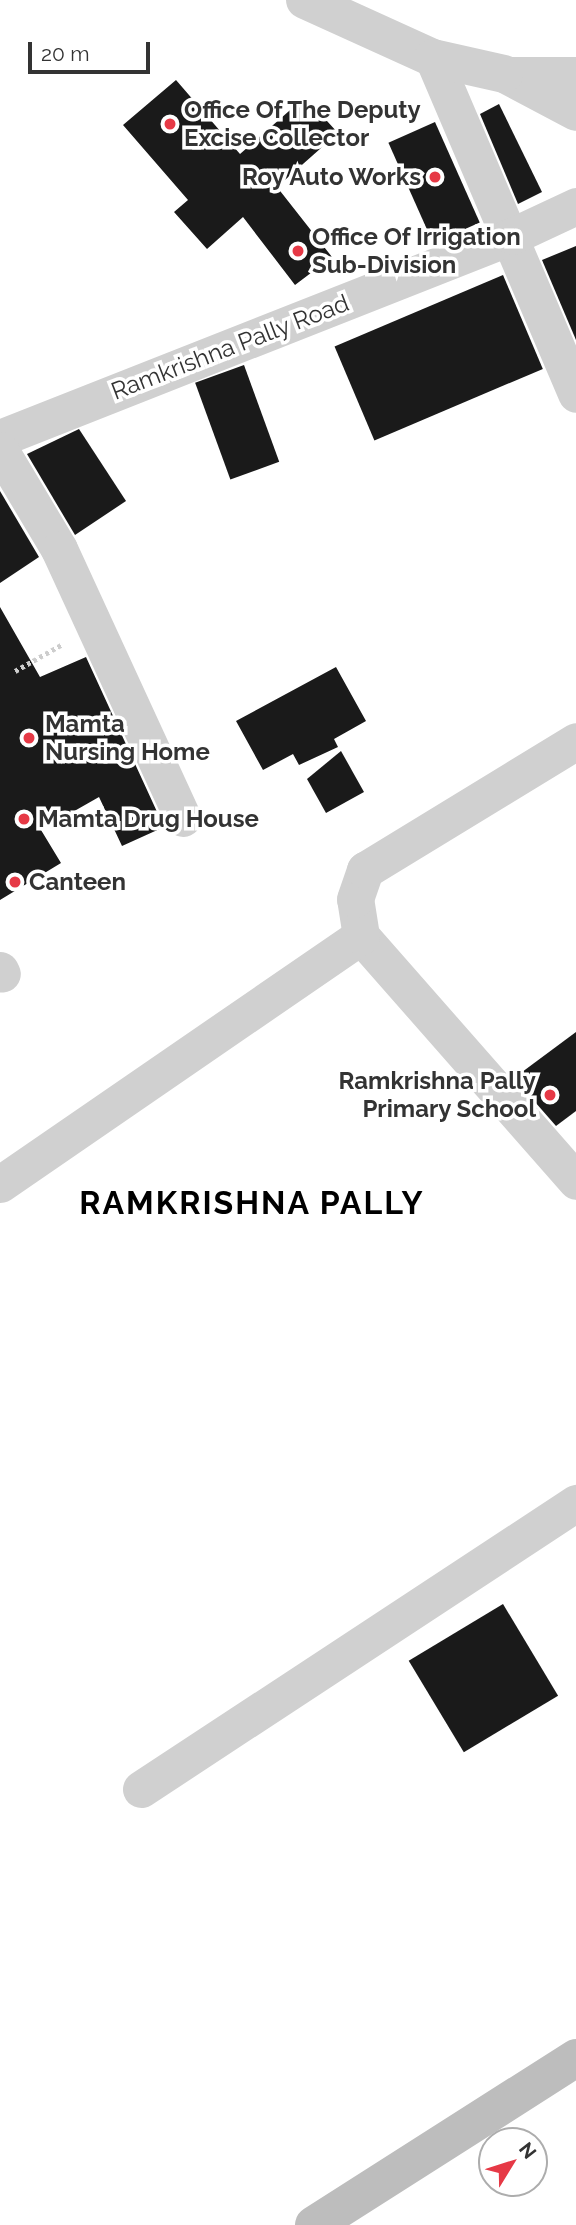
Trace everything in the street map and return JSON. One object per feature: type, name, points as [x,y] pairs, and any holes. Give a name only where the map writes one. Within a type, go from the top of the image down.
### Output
[{"type":"main road","points":[[314,2225],[576,2058]]},
{"type":"street","points":[[305,0],[433,58],[504,74],[576,75]]},
{"type":"street","points":[[433,58],[513,236],[576,394]]},
{"type":"street","points":[[504,74],[576,112]]},
{"type":"street","name":"Ramkrishna Pally Road","points":[[0,438],[513,236],[576,206]]},
{"type":"street","points":[[0,450],[59,550],[183,818]]},
{"type":"street","points":[[576,741],[365,870],[355,899],[361,936],[576,1181]]},
{"type":"street","points":[[0,1184],[361,936]]},
{"type":"street","points":[[141,1789],[576,1503]]},
{"type":"path","points":[[15,671],[95,626]]},
{"type":"building","points":[[176,80],[240,154],[305,97],[338,133],[277,187],[332,257],[295,285],[243,217],[207,249],[174,212],[188,200],[123,125]]},
{"type":"building","points":[[499,104],[542,192],[518,204],[480,114]]},
{"type":"building","points":[[435,122],[480,222],[433,243],[388,143]]},
{"type":"building","points":[[576,246],[576,340],[542,260]]},
{"type":"building","points":[[503,275],[543,369],[374,440],[335,347]]},
{"type":"building","points":[[244,365],[279,462],[230,480],[195,383]]},
{"type":"building","points":[[79,429],[126,501],[75,535],[27,454]]},
{"type":"building","points":[[0,491],[39,557],[0,583]]},
{"type":"building","points":[[0,607],[40,677],[86,657],[164,827],[122,846],[99,797],[41,830],[61,863],[0,900]]},
{"type":"building","points":[[336,667],[366,721],[334,739],[338,747],[299,765],[293,754],[263,770],[236,721]]},
{"type":"building","points":[[341,751],[364,792],[326,813],[307,779]]},
{"type":"building","name":"Ramkrishna Pally Primary School","points":[[576,1032],[576,1111],[556,1126],[514,1078]]},
{"type":"building","points":[[503,1604],[558,1696],[464,1752],[409,1661]]},
{"type":"place","name":"Office Of The Deputy Excise Collector","points":[[170,124]]},
{"type":"place","name":"Roy Auto Works","points":[[435,177]]},
{"type":"place","name":"Office Of Irrigation Sub-Division","points":[[298,251]]},
{"type":"place","name":"Mamta Nursing Home","points":[[29,738]]},
{"type":"place","name":"Mamta Drug House","points":[[24,819]]},
{"type":"place","name":"Canteen","points":[[15,882]]},
{"type":"place","name":"Ramkrishna Pally Primary School","points":[[550,1095]]},
{"type":"district","name":"RAMKRISHNA PALLY","points":[[252,1203]]}]
